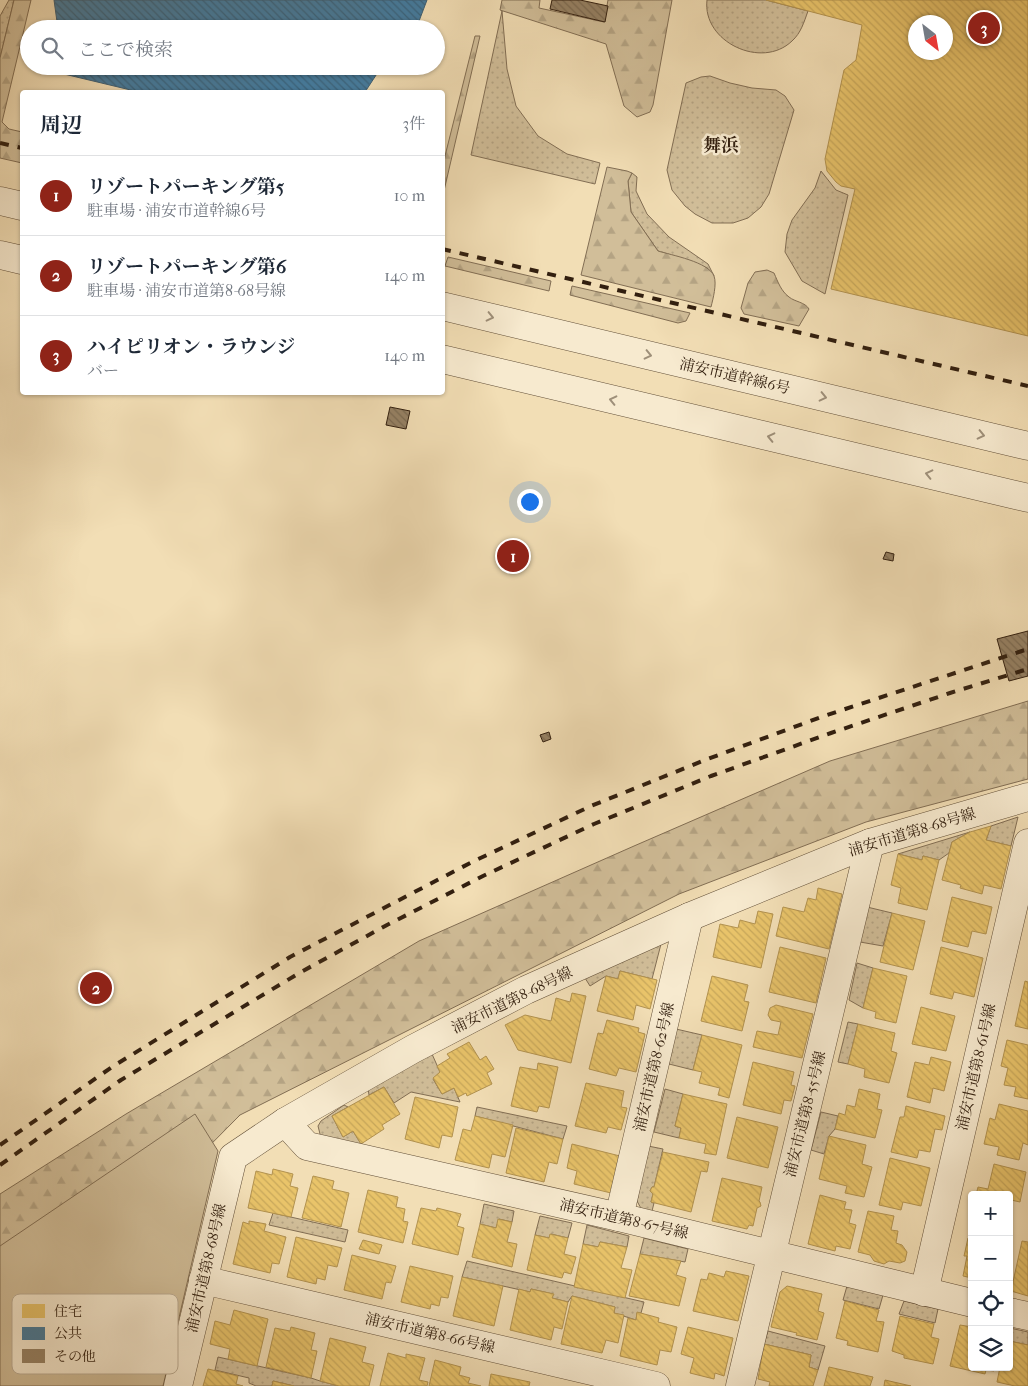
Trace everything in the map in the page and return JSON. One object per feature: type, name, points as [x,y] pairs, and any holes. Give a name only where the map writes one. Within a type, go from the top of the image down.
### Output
[{"type":"street","points":[[0,201],[20,206]]},
{"type":"street","points":[[0,255],[20,260]]},
{"type":"street","name":"浦安市道幹線6号","points":[[445,307],[1028,446]]},
{"type":"street","points":[[445,361],[1028,498]]},
{"type":"street","name":"浦安市道第8-68号線","points":[[178,1386],[233,1157],[285,1122],[414,1049],[526,990],[689,917],[870,843],[1028,797]]},
{"type":"street","name":"浦安市道第8-61号線","points":[[924,1292],[1028,842]]},
{"type":"street","name":"浦安市道第8-55号線","points":[[740,1386],[870,843]]},
{"type":"street","name":"浦安市道第8-62号線","points":[[619,1217],[689,917]]},
{"type":"street","name":"浦安市道第8-67号線","points":[[285,1122],[307,1146],[619,1217],[968,1302]]},
{"type":"street","name":"浦安市道第8-66号線","points":[[204,1280],[656,1386]]},
{"type":"street","points":[[1013,1313],[1028,1316]]},
{"type":"green space","points":[[9,0],[14,0],[0,58],[0,16]]},
{"type":"green space","points":[[14,0],[31,0],[26,20],[20,20],[20,46],[2,122],[9,129],[20,132],[20,163],[0,158],[0,58]]},
{"type":"green space","points":[[502,0],[540,0],[539,8],[604,22],[608,0],[672,0],[653,105],[650,112],[637,117],[624,106],[606,44],[500,10]]},
{"type":"green space","points":[[707,0],[766,0],[808,11],[800,31],[792,41],[780,49],[765,53],[751,52],[736,47],[724,39],[714,28],[708,15]]},
{"type":"green space","points":[[502,11],[507,69],[516,106],[538,136],[567,154],[600,163],[595,184],[471,155]]},
{"type":"green space","points":[[475,36],[480,36],[445,186],[445,156]]},
{"type":"green space","points":[[710,76],[752,88],[776,90],[785,96],[794,110],[769,194],[761,207],[748,218],[733,223],[712,223],[685,206],[672,190],[667,170],[686,83],[701,77]]},
{"type":"green space","points":[[607,167],[632,173],[628,181],[631,212],[658,251],[698,263],[711,271],[715,283],[711,307],[581,275]]},
{"type":"green space","points":[[821,171],[836,190],[848,195],[825,294],[802,281],[785,252],[787,234],[792,220],[815,188]]},
{"type":"green space","points":[[632,173],[637,177],[636,191],[647,214],[669,237],[708,264],[714,276],[707,268],[658,251],[631,212],[628,181]]},
{"type":"green space","points":[[448,257],[551,281],[549,291],[445,266]]},
{"type":"green space","points":[[767,270],[774,273],[786,295],[809,309],[799,326],[744,314],[741,308],[748,283],[755,272]]},
{"type":"green space","points":[[572,286],[690,313],[686,321],[678,323],[570,295]]},
{"type":"green space","points":[[1028,701],[1028,779],[866,822],[679,894],[240,1115],[119,1237],[38,1294],[12,1294],[12,1313],[0,1321],[0,1194],[126,1114],[419,941],[830,761]]},
{"type":"green space","points":[[1018,817],[1011,846],[986,840],[991,826]]},
{"type":"green space","points":[[970,832],[952,842],[949,853],[939,860],[923,856],[922,860],[898,854]]},
{"type":"green space","points":[[867,907],[892,913],[883,946],[860,942]]},
{"type":"green space","points":[[661,944],[652,979],[620,971],[618,979],[606,976],[590,986],[585,978]]},
{"type":"green space","points":[[857,963],[873,968],[863,1008],[849,1000]]},
{"type":"green space","points":[[848,1022],[858,1024],[848,1064],[838,1062]]},
{"type":"green space","points":[[676,1029],[702,1035],[693,1070],[669,1064]]},
{"type":"green space","points":[[432,1054],[440,1072],[433,1079],[442,1094],[454,1088],[460,1102],[411,1092],[394,1103],[384,1087],[369,1095],[368,1088]]},
{"type":"green space","points":[[665,1089],[683,1094],[675,1126],[681,1128],[679,1138],[654,1132]]},
{"type":"green space","points":[[344,1105],[348,1107],[332,1116],[343,1137],[353,1131],[361,1144],[359,1148],[325,1139],[320,1134],[318,1126],[321,1121]]},
{"type":"green space","points":[[477,1107],[567,1126],[563,1139],[475,1116]]},
{"type":"green space","points":[[821,1112],[838,1116],[835,1129],[829,1136],[824,1154],[811,1150]]},
{"type":"green space","points":[[195,1114],[218,1151],[178,1322],[178,1294],[12,1294],[12,1374],[166,1374],[163,1386],[0,1386],[0,1246]]},
{"type":"green space","points":[[648,1146],[663,1149],[654,1187],[650,1191],[653,1194],[651,1202],[654,1203],[651,1215],[644,1214],[637,1201]]},
{"type":"green space","points":[[484,1204],[514,1211],[512,1222],[499,1219],[496,1228],[480,1224]]},
{"type":"green space","points":[[273,1213],[348,1230],[345,1242],[269,1225]]},
{"type":"green space","points":[[540,1216],[572,1223],[568,1238],[551,1234],[549,1238],[535,1235]]},
{"type":"green space","points":[[587,1225],[629,1236],[627,1247],[600,1242],[599,1247],[583,1244]]},
{"type":"green space","points":[[644,1238],[688,1249],[685,1262],[640,1254]]},
{"type":"green space","points":[[467,1261],[644,1302],[641,1313],[637,1313],[636,1320],[614,1313],[615,1307],[572,1296],[568,1302],[552,1298],[553,1294],[531,1289],[530,1292],[462,1277]]},
{"type":"green space","points":[[847,1286],[883,1295],[879,1309],[843,1300]]},
{"type":"green space","points":[[904,1301],[938,1309],[935,1323],[899,1314]]},
{"type":"green space","points":[[1013,1329],[1028,1332],[1028,1345],[1013,1342]]},
{"type":"green space","points":[[768,1331],[825,1346],[818,1370],[809,1367],[811,1355],[764,1344]]},
{"type":"green space","points":[[218,1357],[339,1386],[294,1386],[273,1381],[272,1386],[256,1386],[249,1383],[249,1378],[215,1370]]},
{"type":"building: 住宅","points":[[766,0],[1028,0],[1028,336],[831,289],[855,189],[841,186],[836,182],[827,171],[825,159],[844,70],[856,60],[862,25]]},
{"type":"building: 住宅","points":[[991,826],[986,840],[1011,846],[1001,889],[984,885],[982,894],[960,888],[961,885],[942,880],[952,842],[970,832]]},
{"type":"building: 住宅","points":[[898,854],[922,860],[923,856],[939,860],[927,910],[898,903],[901,888],[891,885]]},
{"type":"building: 住宅","points":[[818,888],[842,894],[829,949],[776,936],[783,907],[804,912],[808,898],[816,900]]},
{"type":"building: 住宅","points":[[952,897],[992,907],[986,934],[972,931],[968,947],[942,941]]},
{"type":"building: 住宅","points":[[758,911],[773,914],[761,968],[713,957],[720,924],[738,928],[740,920],[755,924]]},
{"type":"building: 住宅","points":[[892,913],[925,921],[913,970],[880,962]]},
{"type":"building: 住宅","points":[[780,947],[826,958],[816,1003],[769,992]]},
{"type":"building: 住宅","points":[[941,947],[983,958],[974,997],[954,992],[952,999],[930,994]]},
{"type":"building: 住宅","points":[[873,968],[907,976],[896,1023],[875,1018],[876,1012],[863,1008]]},
{"type":"building: 住宅","points":[[620,971],[657,980],[650,1009],[636,1005],[633,1020],[597,1011],[606,976],[618,979]]},
{"type":"building: 住宅","points":[[712,976],[748,985],[744,1001],[749,1002],[742,1031],[701,1021]]},
{"type":"building: 住宅","points":[[1025,981],[1028,982],[1028,1029],[1015,1026]]},
{"type":"building: 住宅","points":[[572,993],[586,996],[571,1063],[518,1050],[505,1025],[525,1015],[551,1021],[556,998],[570,1002]]},
{"type":"building: 住宅","points":[[776,1005],[813,1014],[802,1058],[753,1047],[757,1031],[778,1035],[781,1022],[771,1020],[768,1015],[770,1008]]},
{"type":"building: 住宅","points":[[921,1007],[955,1016],[946,1051],[912,1044]]},
{"type":"building: 住宅","points":[[607,1020],[639,1028],[638,1032],[645,1034],[636,1072],[619,1068],[616,1076],[589,1069],[598,1033],[603,1034]]},
{"type":"building: 住宅","points":[[858,1024],[895,1033],[891,1051],[897,1053],[889,1083],[864,1077],[865,1069],[848,1064]]},
{"type":"building: 住宅","points":[[702,1035],[742,1045],[729,1098],[718,1095],[720,1088],[699,1083],[702,1072],[693,1070]]},
{"type":"building: 住宅","points":[[1007,1040],[1028,1045],[1028,1099],[1014,1096],[1016,1087],[1004,1085],[1008,1068],[1001,1066]]},
{"type":"building: 住宅","points":[[469,1042],[480,1060],[486,1056],[494,1069],[487,1073],[492,1084],[467,1096],[466,1093],[458,1097],[454,1088],[442,1094],[433,1078],[440,1072],[437,1066],[450,1058],[447,1054]]},
{"type":"building: 住宅","points":[[931,1057],[951,1062],[944,1091],[933,1088],[930,1103],[907,1097],[915,1062],[929,1065]]},
{"type":"building: 住宅","points":[[753,1062],[794,1072],[791,1085],[795,1086],[791,1101],[784,1100],[781,1114],[743,1105]]},
{"type":"building: 住宅","points":[[538,1063],[558,1067],[549,1108],[539,1106],[537,1112],[511,1106],[520,1067],[537,1070]]},
{"type":"building: 住宅","points":[[586,1083],[624,1091],[621,1107],[627,1108],[621,1130],[608,1127],[606,1133],[575,1126]]},
{"type":"building: 住宅","points":[[384,1087],[400,1114],[382,1125],[384,1129],[361,1144],[353,1131],[343,1137],[332,1116]]},
{"type":"building: 住宅","points":[[859,1089],[880,1094],[877,1109],[882,1110],[875,1138],[835,1129],[839,1113],[845,1115],[847,1105],[855,1107]]},
{"type":"building: 住宅","points":[[683,1094],[727,1104],[716,1155],[704,1153],[706,1144],[679,1138],[681,1128],[675,1126]]},
{"type":"building: 住宅","points":[[415,1097],[458,1107],[452,1137],[442,1135],[439,1148],[405,1139]]},
{"type":"building: 住宅","points":[[999,1104],[1028,1111],[1028,1145],[1023,1143],[1019,1160],[997,1155],[999,1147],[984,1144],[990,1118],[995,1120]]},
{"type":"building: 住宅","points":[[906,1106],[945,1116],[942,1130],[935,1129],[930,1152],[919,1150],[917,1158],[891,1152],[900,1117],[904,1117]]},
{"type":"building: 住宅","points":[[475,1116],[513,1125],[505,1157],[492,1154],[489,1168],[455,1160],[463,1129],[471,1131]]},
{"type":"building: 住宅","points":[[737,1117],[778,1127],[768,1168],[727,1158]]},
{"type":"building: 住宅","points":[[516,1128],[563,1139],[557,1164],[549,1162],[544,1182],[506,1173]]},
{"type":"building: 住宅","points":[[829,1136],[866,1145],[862,1164],[872,1167],[864,1197],[845,1193],[847,1186],[819,1179]]},
{"type":"building: 住宅","points":[[572,1144],[620,1156],[611,1193],[574,1184],[577,1171],[567,1168]]},
{"type":"building: 住宅","points":[[663,1152],[709,1162],[707,1172],[701,1171],[691,1212],[651,1202],[653,1194],[650,1191],[654,1187]]},
{"type":"building: 住宅","points":[[890,1158],[930,1168],[921,1206],[903,1202],[901,1210],[879,1205]]},
{"type":"building: 住宅","points":[[994,1164],[1026,1172],[1020,1202],[1013,1200],[1013,1191],[977,1191],[978,1187],[988,1189]]},
{"type":"building: 住宅","points":[[273,1169],[293,1174],[290,1186],[298,1188],[291,1217],[248,1208],[256,1171],[272,1175]]},
{"type":"building: 住宅","points":[[313,1176],[334,1181],[332,1189],[349,1193],[341,1227],[302,1218]]},
{"type":"building: 住宅","points":[[722,1178],[762,1187],[759,1201],[761,1206],[757,1208],[753,1226],[749,1225],[747,1229],[712,1221]]},
{"type":"building: 住宅","points":[[368,1190],[398,1197],[396,1207],[405,1209],[403,1221],[408,1222],[403,1243],[358,1232]]},
{"type":"building: 住宅","points":[[820,1195],[846,1202],[844,1209],[852,1210],[849,1223],[856,1225],[850,1249],[836,1246],[835,1251],[808,1244]]},
{"type":"building: 住宅","points":[[421,1208],[436,1211],[437,1208],[461,1214],[457,1226],[464,1228],[458,1255],[412,1244]]},
{"type":"building: 住宅","points":[[868,1211],[894,1216],[891,1230],[898,1231],[896,1243],[902,1245],[907,1252],[905,1261],[900,1263],[889,1261],[884,1264],[874,1261],[870,1255],[858,1252]]},
{"type":"building: 住宅","points":[[498,1219],[512,1222],[507,1242],[517,1244],[512,1267],[472,1257],[480,1224],[496,1228]]},
{"type":"building: 住宅","points":[[249,1221],[266,1224],[264,1231],[286,1237],[279,1264],[272,1263],[270,1273],[233,1264],[243,1222],[249,1224]]},
{"type":"building: 住宅","points":[[550,1234],[568,1238],[564,1254],[576,1257],[571,1274],[564,1272],[562,1278],[527,1270],[535,1235],[549,1238]]},
{"type":"building: 住宅","points":[[296,1237],[342,1248],[337,1267],[328,1265],[325,1280],[317,1278],[316,1284],[287,1277]]},
{"type":"building: 住宅","points":[[968,1238],[968,1277],[963,1276],[967,1256],[964,1256]]},
{"type":"building: 住宅","points":[[363,1240],[382,1245],[379,1254],[359,1249]]},
{"type":"building: 住宅","points":[[1022,1241],[1028,1242],[1028,1296],[1013,1292],[1013,1282]]},
{"type":"building: 住宅","points":[[600,1242],[627,1247],[621,1268],[632,1270],[625,1298],[574,1287],[583,1244],[598,1247]]},
{"type":"building: 住宅","points":[[640,1254],[681,1261],[676,1275],[686,1278],[679,1306],[629,1296]]},
{"type":"building: 住宅","points":[[352,1255],[396,1266],[391,1283],[386,1282],[382,1299],[344,1290]]},
{"type":"building: 住宅","points":[[410,1266],[453,1276],[448,1298],[441,1297],[439,1306],[431,1304],[430,1309],[401,1302]]},
{"type":"building: 住宅","points":[[726,1271],[749,1276],[738,1321],[693,1311],[701,1279],[707,1280],[709,1273],[724,1277]]},
{"type":"building: 住宅","points":[[462,1277],[503,1286],[494,1326],[453,1316]]},
{"type":"building: 住宅","points":[[787,1286],[822,1294],[818,1311],[824,1313],[817,1340],[771,1327],[780,1292]]},
{"type":"building: 住宅","points":[[519,1289],[530,1292],[531,1289],[554,1294],[552,1298],[568,1302],[562,1329],[554,1327],[551,1340],[510,1330]]},
{"type":"building: 住宅","points":[[572,1296],[615,1307],[614,1313],[624,1315],[618,1343],[606,1340],[602,1353],[561,1344]]},
{"type":"building: 住宅","points":[[845,1301],[879,1310],[876,1321],[884,1322],[878,1352],[847,1345],[848,1341],[836,1338]]},
{"type":"building: 住宅","points":[[234,1310],[268,1319],[257,1366],[228,1359],[230,1349],[210,1344],[215,1321],[230,1325]]},
{"type":"building: 住宅","points":[[637,1312],[659,1318],[658,1322],[677,1327],[671,1352],[660,1350],[657,1365],[620,1356],[628,1318],[636,1320]]},
{"type":"building: 住宅","points":[[900,1316],[934,1324],[931,1337],[939,1339],[933,1364],[904,1358],[904,1355],[892,1351]]},
{"type":"building: 住宅","points":[[960,1325],[968,1326],[968,1370],[950,1366]]},
{"type":"building: 住宅","points":[[291,1327],[315,1333],[311,1350],[317,1351],[311,1378],[266,1367],[275,1328],[290,1331]]},
{"type":"building: 住宅","points":[[688,1327],[733,1338],[724,1376],[715,1373],[714,1379],[690,1373],[694,1358],[681,1354]]},
{"type":"building: 住宅","points":[[330,1338],[366,1347],[362,1362],[374,1365],[369,1386],[339,1386],[320,1381]]},
{"type":"building: 住宅","points":[[1013,1342],[1028,1345],[1028,1386],[1015,1386],[997,1382],[999,1371],[1013,1371]]},
{"type":"building: 住宅","points":[[764,1344],[811,1355],[809,1367],[818,1370],[813,1386],[769,1386],[770,1382],[758,1379]]},
{"type":"building: 住宅","points":[[388,1353],[406,1358],[406,1354],[425,1358],[419,1380],[428,1382],[427,1386],[380,1386]]},
{"type":"building: 住宅","points":[[435,1360],[461,1367],[459,1375],[470,1378],[468,1383],[481,1386],[429,1386]]},
{"type":"building: 住宅","points":[[829,1367],[873,1377],[870,1386],[824,1386]]},
{"type":"building: 住宅","points":[[208,1369],[238,1376],[236,1384],[243,1386],[203,1386]]},
{"type":"building: 住宅","points":[[972,1371],[986,1371],[985,1374]]},
{"type":"building: 住宅","points":[[491,1374],[530,1382],[529,1386],[489,1386]]},
{"type":"building: 住宅","points":[[885,1380],[911,1386],[884,1386]]},
{"type":"building: 住宅","points":[[273,1381],[294,1386],[272,1386]]},
{"type":"building: 公共","points":[[54,0],[427,0],[419,20],[57,20]]},
{"type":"building: 公共","points":[[68,75],[376,75],[366,90],[131,90]]},
{"type":"building: その他","points":[[552,0],[580,0],[608,6],[605,22],[550,9]]},
{"type":"building: その他","points":[[390,407],[410,411],[406,429],[386,425]]},
{"type":"building: その他","points":[[886,552],[894,554],[893,561],[883,559]]},
{"type":"building: その他","points":[[1028,631],[1028,676],[1009,681],[997,639]]},
{"type":"building: その他","points":[[549,732],[551,739],[543,742],[540,735]]},
{"type":"railway","points":[[0,143],[20,148]]},
{"type":"railway","points":[[445,250],[1028,386]]},
{"type":"railway","points":[[0,1145],[112,1067],[290,957],[472,862],[591,806],[705,760],[824,716],[1028,649]]},
{"type":"railway","points":[[0,1165],[121,1080],[301,972],[483,876],[594,824],[711,776],[831,733],[1028,669]]},
{"type":"place","name":"ハイピリオン・ラウンジ","points":[[984,28]]},
{"type":"place","name":"リゾートパーキング第5","points":[[513,556]]},
{"type":"place","name":"リゾートパーキング第6","points":[[96,988]]},
{"type":"district","name":"舞浜","points":[[721,145]]}]
